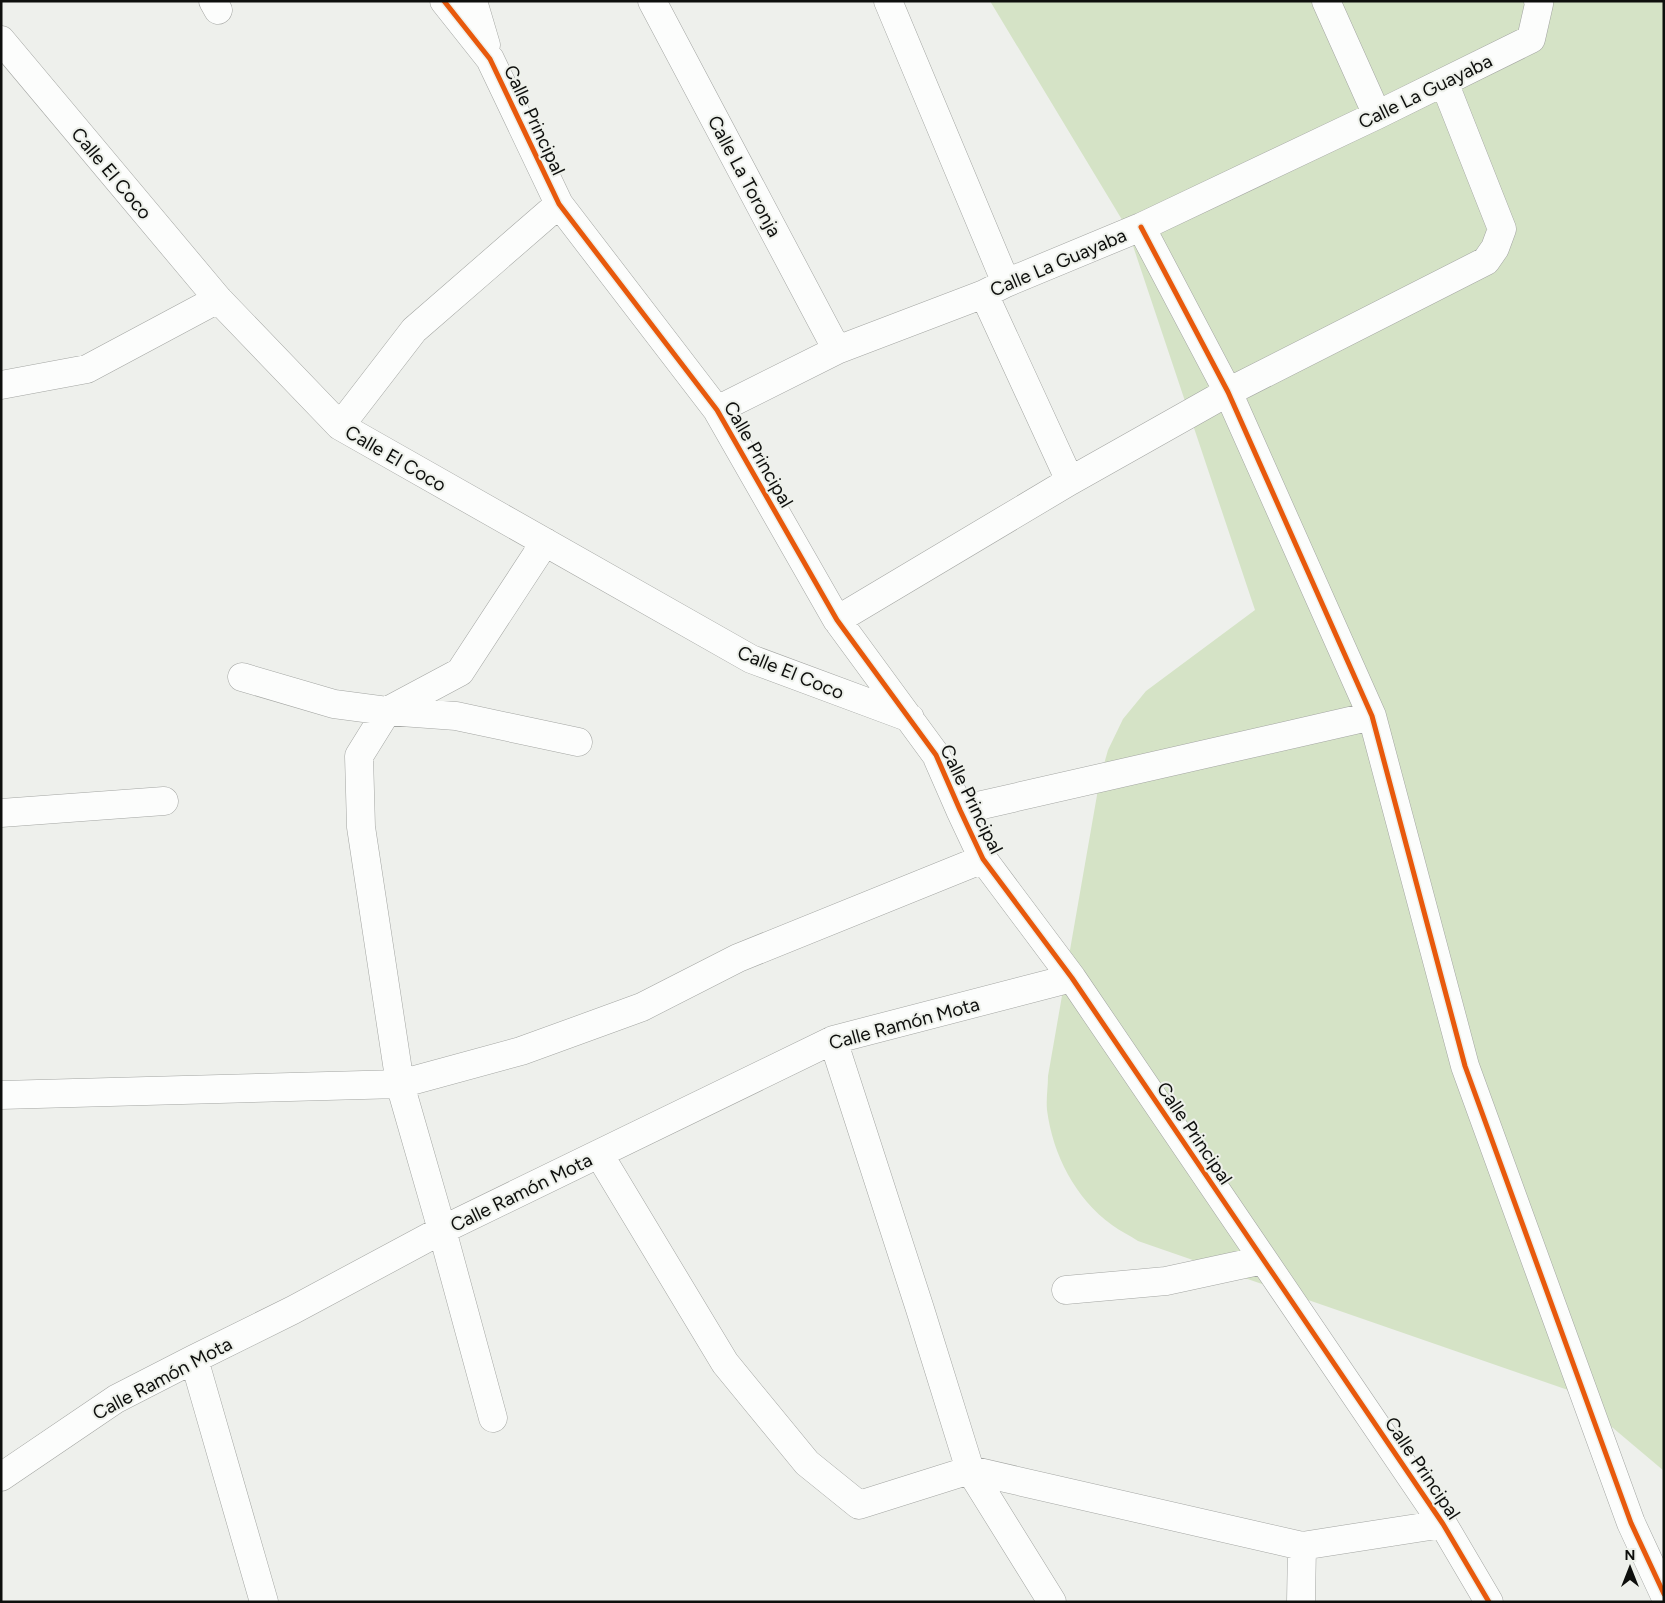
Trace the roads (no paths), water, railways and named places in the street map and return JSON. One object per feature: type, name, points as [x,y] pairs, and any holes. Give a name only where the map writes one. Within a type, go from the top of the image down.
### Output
[{"type":"street","name":"Calle Principal","points":[[444,1],[490,58],[559,204],[717,410],[837,620],[936,755],[983,859],[1072,978],[1443,1524],[1489,1602]]},
{"type":"street","points":[[473,1],[490,58]]},
{"type":"street","name":"Calle La Toronja","points":[[652,1],[837,350]]},
{"type":"street","points":[[888,1],[995,288],[1070,481]]},
{"type":"street","points":[[1326,1],[1377,115]]},
{"type":"street","name":"Calle La Guayaba","points":[[717,410],[837,350],[995,288],[1141,227],[1377,115],[1531,39],[1539,4],[1538,1]]},
{"type":"street","name":"Calle El Coco","points":[[1,40],[218,298],[340,426],[751,659],[910,718]]},
{"type":"street","points":[[837,620],[1070,481],[1228,392],[1486,261],[1495,248],[1502,229],[1444,82]]},
{"type":"street","points":[[340,426],[414,330],[559,204]]},
{"type":"street","points":[[1141,227],[1228,392],[1372,716],[1465,1066],[1631,1523],[1664,1594]]},
{"type":"street","points":[[1,384],[87,369],[218,298]]},
{"type":"street","points":[[493,1418],[400,1084],[361,827],[359,756],[387,711],[460,672],[545,542]]},
{"type":"street","points":[[242,677],[334,704],[387,711],[456,716],[578,742]]},
{"type":"street","points":[[960,810],[1372,716]]},
{"type":"street","points":[[1,813],[164,801]]},
{"type":"street","points":[[1,1095],[400,1084],[521,1051],[642,1007],[738,958],[983,859]]},
{"type":"street","name":"Calle Ramón Mota","points":[[1,1477],[116,1399],[293,1310],[442,1230],[833,1040],[1072,978]]},
{"type":"street","points":[[833,1040],[970,1470],[1052,1602]]},
{"type":"street","points":[[599,1154],[726,1363],[807,1463],[859,1505],[970,1470],[1302,1546],[1443,1524]]},
{"type":"street","points":[[1066,1290],[1166,1282],[1263,1260]]},
{"type":"street","points":[[194,1359],[264,1602]]},
{"type":"street","points":[[1301,1602],[1302,1546]]}]
